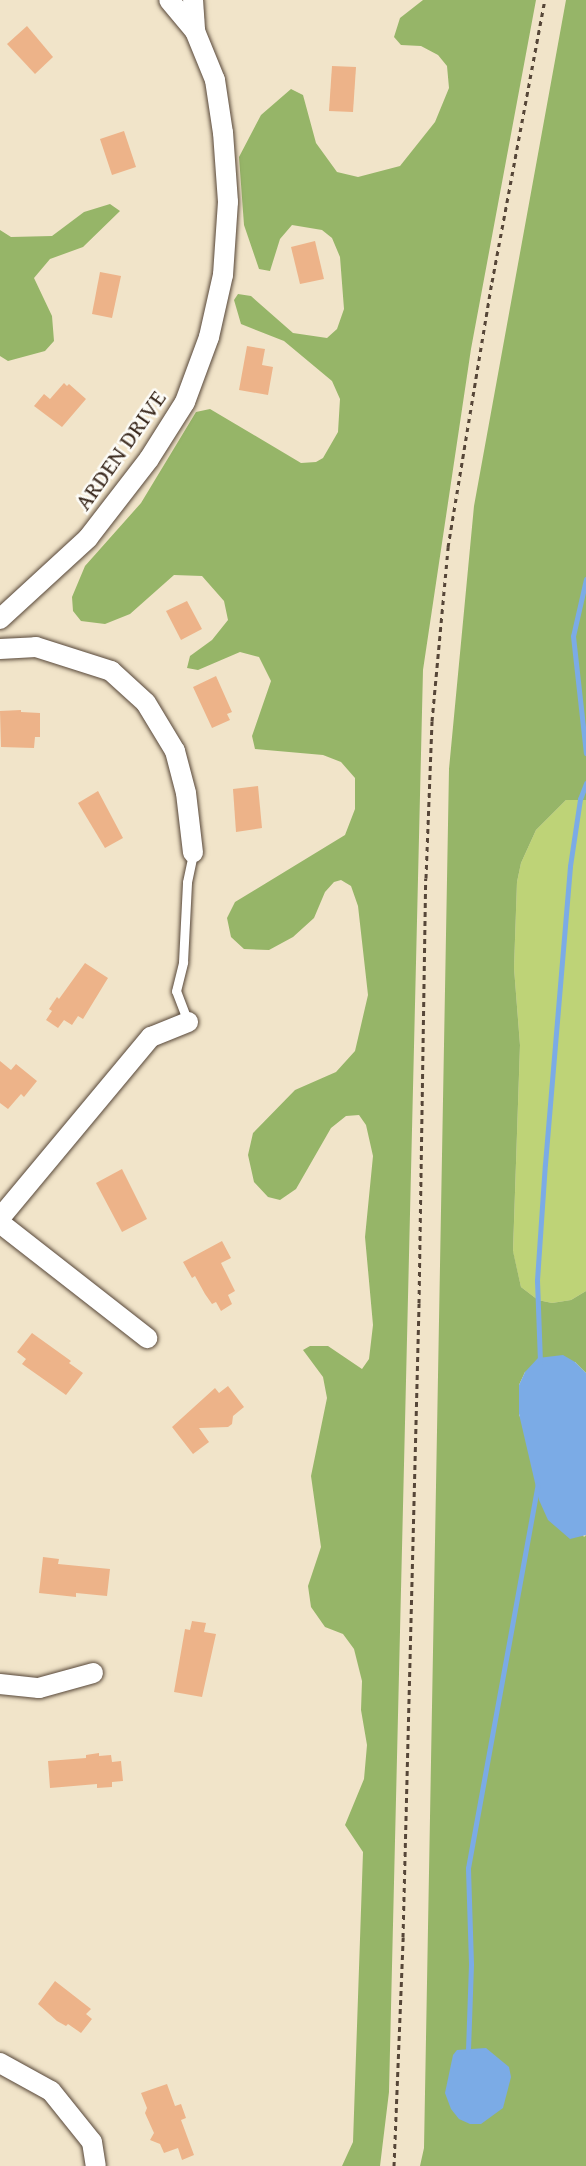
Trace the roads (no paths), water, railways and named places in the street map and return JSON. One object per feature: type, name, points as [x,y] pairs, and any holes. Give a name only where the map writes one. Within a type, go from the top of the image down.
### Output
[{"type":"street","name":"ARDEN DRIVE","points":[[0,620],[88,538],[149,459],[185,402],[210,337],[223,275],[228,202],[215,81],[195,31],[170,0]]},
{"type":"street","points":[[193,0],[195,31]]},
{"type":"street","points":[[0,650],[36,648],[111,671],[146,704],[175,751],[186,794],[193,853]]},
{"type":"street","points":[[0,1218],[151,1037],[188,1022]]},
{"type":"street","points":[[0,1223],[147,1338]]},
{"type":"street","points":[[0,1684],[39,1688],[93,1672]]},
{"type":"street","points":[[0,2063],[51,2091],[92,2142],[96,2166]]},
{"type":"lane","points":[[188,1022],[176,991],[183,962],[187,882],[193,853]]},
{"type":"water","points":[[563,1355],[575,1362],[586,1373],[586,1535],[570,1539],[548,1520],[539,1500],[519,1414],[519,1385],[525,1372],[538,1358]]},
{"type":"water","points":[[486,2048],[509,2067],[511,2077],[503,2108],[481,2124],[470,2124],[459,2119],[451,2109],[445,2093],[453,2055],[457,2050]]},
{"type":"waterway","points":[[586,579],[573,636],[586,753]]},
{"type":"waterway","points":[[540,1362],[537,1280],[545,1164],[570,866],[580,799],[586,783]]},
{"type":"waterway","points":[[468,2050],[471,1964],[468,1868],[538,1484]]}]
